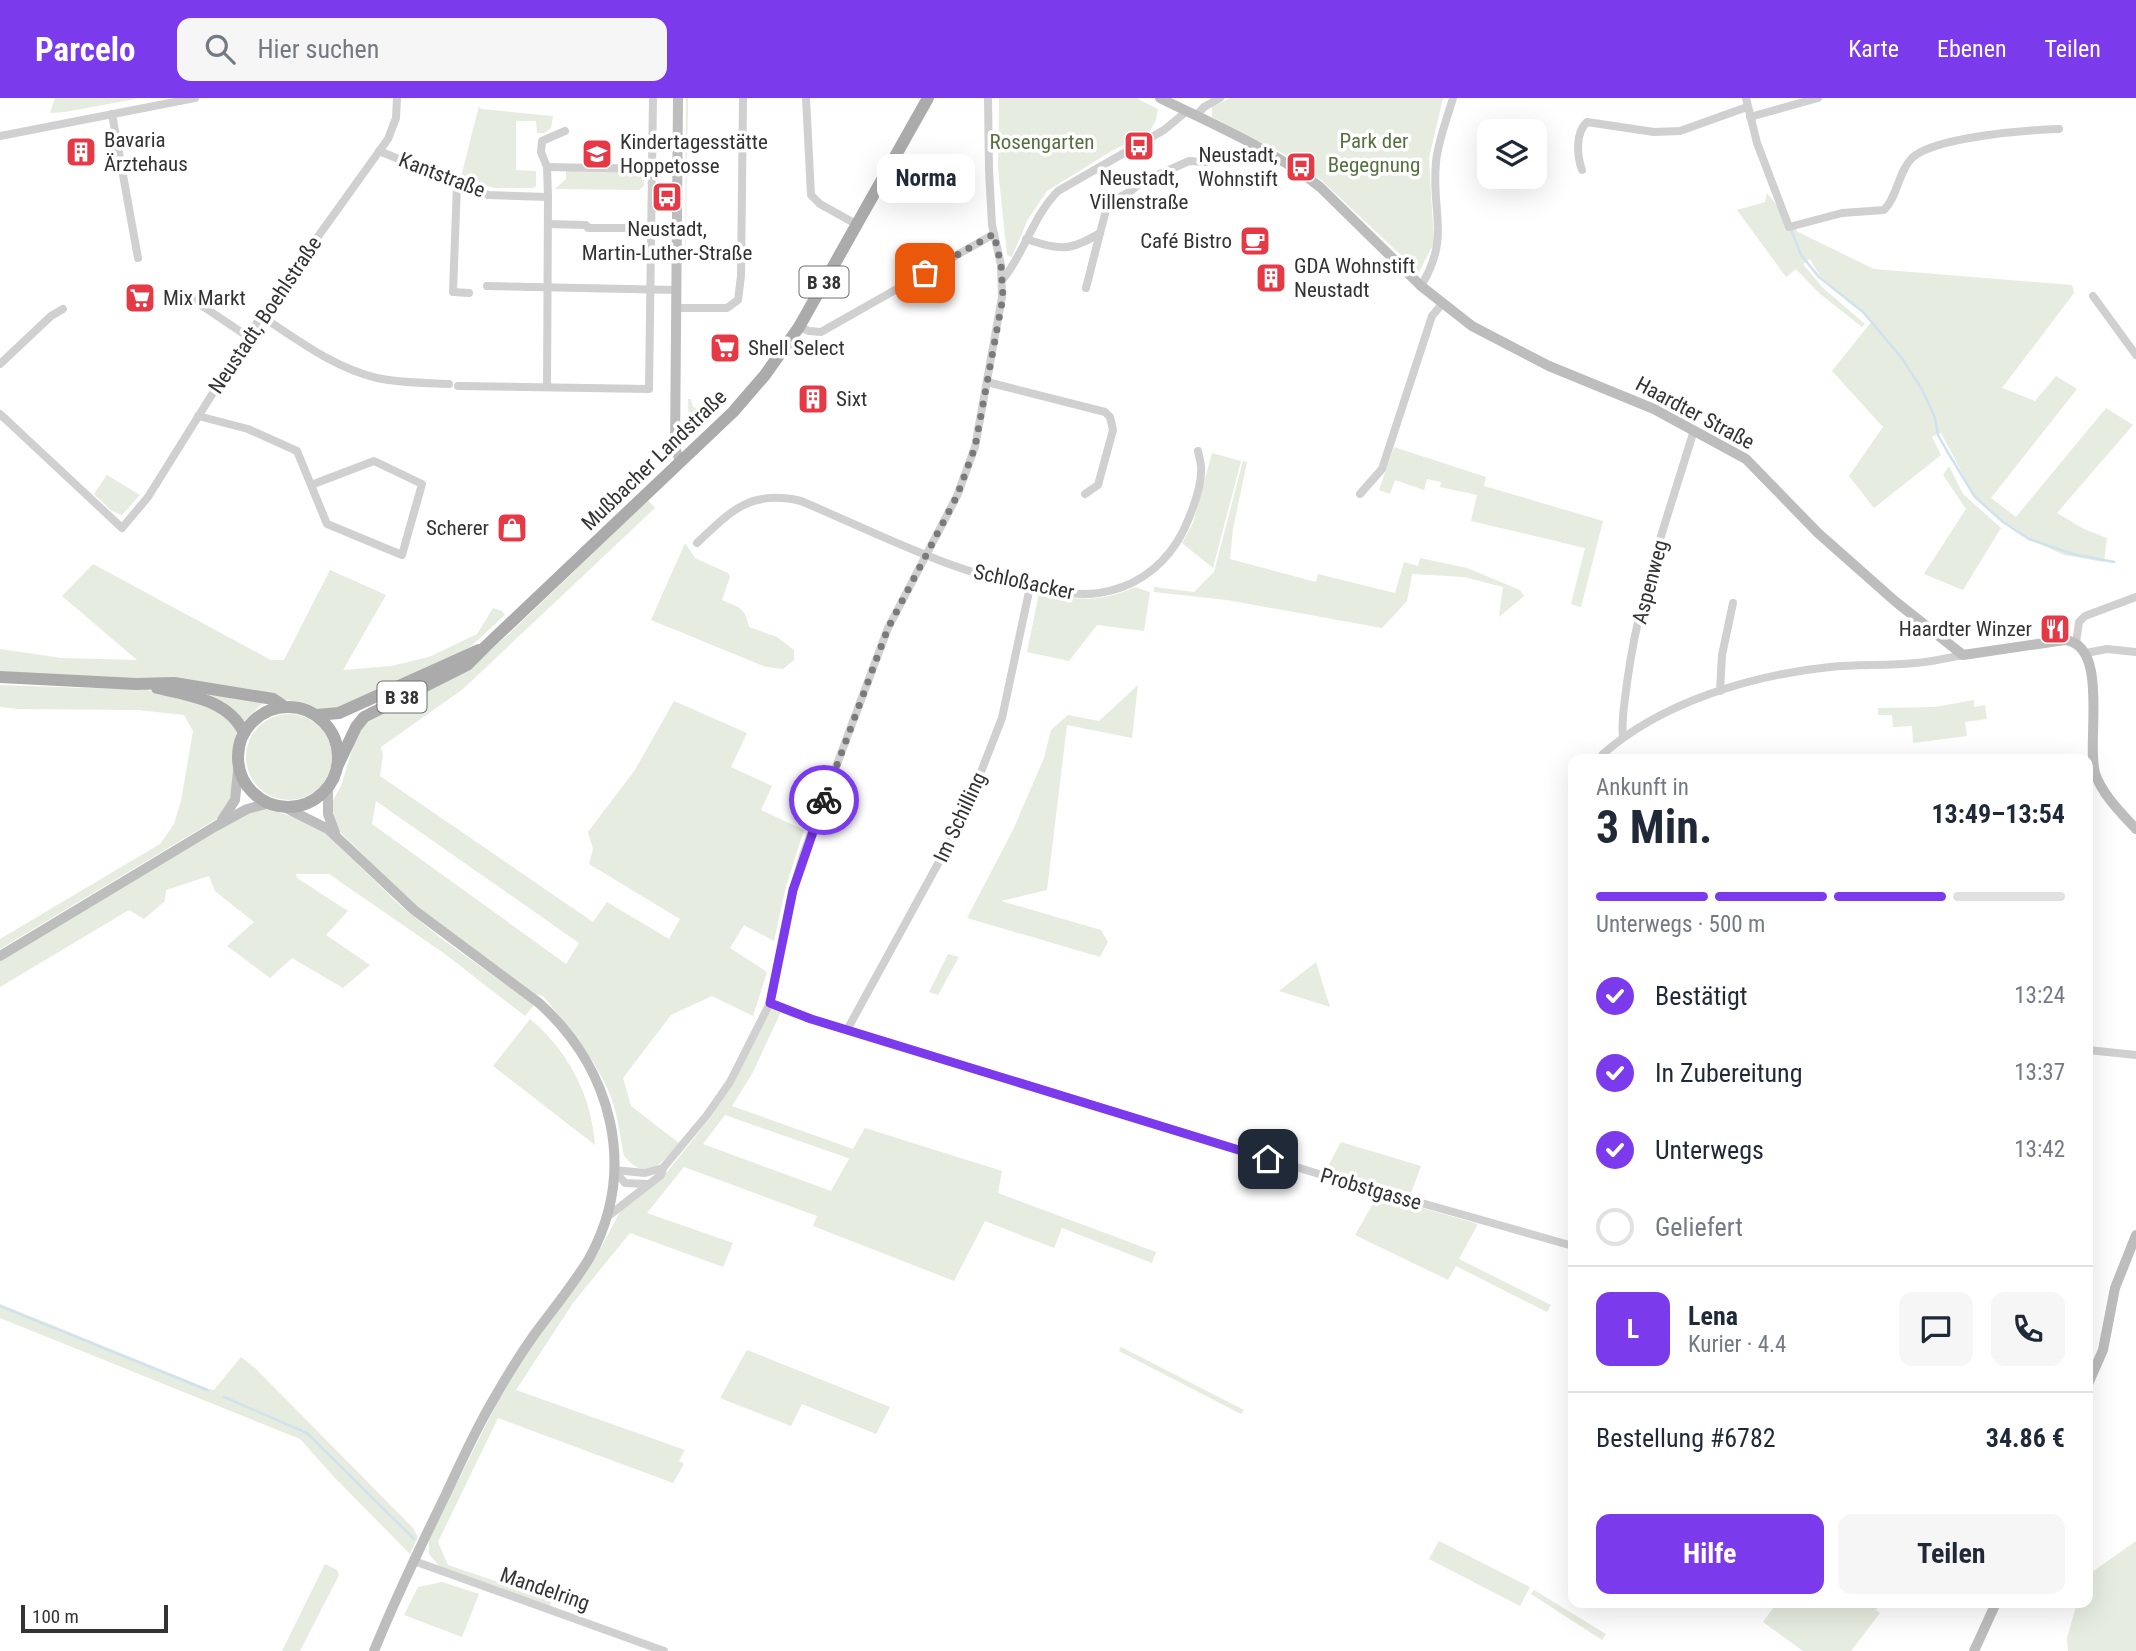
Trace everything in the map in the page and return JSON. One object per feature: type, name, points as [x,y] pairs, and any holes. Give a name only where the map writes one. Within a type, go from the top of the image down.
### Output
[{"type":"main road","name":"Mußbacher Landstraße","points":[[486,646],[595,545],[752,392],[799,327],[928,98]]},
{"type":"main road","name":"B 38","points":[[316,715],[347,710],[486,646]]},
{"type":"main road","name":"B 38","points":[[337,767],[356,727],[364,717],[467,666],[486,646]]},
{"type":"main road","points":[[0,677],[136,684],[174,683],[273,699],[285,707]]},
{"type":"main road","points":[[136,684],[186,695],[217,706],[233,716],[244,733]]},
{"type":"main road","points":[[285,707],[302,708],[316,715],[334,735],[338,751],[337,767],[328,788],[304,804],[276,804],[259,797],[241,774],[239,748],[244,733],[262,714],[285,707]]},
{"type":"street","points":[[0,136],[195,98]]},
{"type":"street","name":"Neustadt, Boehlstraße","points":[[0,414],[122,528],[148,497],[247,336],[379,151],[396,118],[397,98]]},
{"type":"street","points":[[261,316],[325,358],[376,378],[453,385],[649,389],[653,98]]},
{"type":"street","points":[[678,98],[675,448],[680,461]]},
{"type":"street","points":[[677,308],[727,308],[738,300],[741,276],[743,98]]},
{"type":"street","points":[[806,98],[811,195],[820,204],[856,224]]},
{"type":"street","points":[[607,1217],[661,1175],[663,1168],[707,1115],[730,1082],[770,1003],[793,890],[803,855],[888,628],[967,473],[975,447],[1003,297],[989,170],[988,98]]},
{"type":"street","name":"Haardter Straße","points":[[1160,98],[1272,154],[1311,180],[1421,286],[1472,326],[1527,356],[1654,409],[1746,459],[1818,533],[1896,602],[1963,655]]},
{"type":"street","points":[[1003,279],[1014,266],[1047,202],[1058,191],[1220,98]]},
{"type":"street","points":[[1421,286],[1434,262],[1439,240],[1436,163],[1453,98]]},
{"type":"street","points":[[1750,117],[1818,98]]},
{"type":"street","points":[[1583,170],[1579,162],[1580,131],[1587,122],[1654,132],[1681,131],[1706,124],[1746,102],[1757,143],[1788,227],[1842,213],[1884,210],[1911,159],[1937,146],[2010,132],[2059,129]]},
{"type":"street","points":[[112,114],[138,258]]},
{"type":"street","points":[[547,387],[548,197],[547,167],[541,152],[542,141],[565,131]]},
{"type":"street","name":"Kantstraße","points":[[379,151],[488,195],[548,197]]},
{"type":"street","points":[[1086,288],[1108,203],[1140,183],[1189,161],[1206,162]]},
{"type":"street","points":[[547,167],[652,169]]},
{"type":"street","points":[[457,184],[453,292],[469,293]]},
{"type":"street","points":[[548,225],[650,228]]},
{"type":"street","points":[[1026,239],[1052,247],[1070,247],[1100,233]]},
{"type":"street","points":[[799,327],[821,332],[994,234]]},
{"type":"street","points":[[487,286],[677,290]]},
{"type":"street","points":[[2093,296],[2136,355]]},
{"type":"street","points":[[180,299],[192,299],[247,336]]},
{"type":"street","points":[[1360,494],[1382,469],[1433,316],[1442,304]]},
{"type":"street","points":[[0,364],[51,316],[63,309]]},
{"type":"street","points":[[987,382],[1105,412],[1110,417],[1113,430],[1098,485],[1085,494]]},
{"type":"street","points":[[198,416],[248,429],[297,451],[327,524],[402,555],[422,484],[374,461],[311,485]]},
{"type":"street","name":"Aspenweg","points":[[1623,737],[1622,723],[1629,671],[1640,615],[1694,430]]},
{"type":"street","name":"Schloßacker","points":[[696,543],[739,506],[759,499],[785,497],[801,501],[976,575],[1068,594],[1099,593],[1124,587],[1153,570],[1172,550],[1182,535],[1202,473],[1198,451]]},
{"type":"street","name":"Im Schilling","points":[[847,1030],[963,818],[1002,718],[1030,587]]},
{"type":"street","points":[[2076,643],[2079,622],[2085,616],[2136,597]]},
{"type":"street","points":[[1720,691],[1722,655],[1732,603]]},
{"type":"street","points":[[1603,754],[1623,737],[1675,709],[1752,680],[1811,669],[1916,663],[2065,640],[2076,643],[2085,653],[2094,705],[2093,762],[2096,775],[2136,829]]},
{"type":"street","points":[[2085,653],[2107,649],[2136,652]]},
{"type":"street","points":[[216,826],[229,812],[235,800],[239,761]]},
{"type":"street","points":[[328,788],[328,814],[336,835]]},
{"type":"street","points":[[0,956],[216,826],[247,809],[276,804],[322,825],[336,835],[414,910],[539,1003],[566,1030],[588,1064],[605,1099],[613,1135],[614,1170],[607,1217],[588,1260],[531,1339],[488,1409],[414,1561],[374,1651]]},
{"type":"street","name":"Probstgasse","points":[[770,1003],[847,1030],[1318,1174],[1568,1245]]},
{"type":"street","points":[[2093,1051],[2136,1055]]},
{"type":"street","points":[[614,1170],[645,1173],[663,1168]]},
{"type":"street","points":[[614,1170],[625,1183],[650,1183]]},
{"type":"street","points":[[2093,1373],[2103,1350],[2115,1288],[2136,1235]]},
{"type":"street","name":"Mandelring","points":[[414,1561],[664,1651]]},
{"type":"street","points":[[1974,1651],[1994,1608]]},
{"type":"green space","points":[[55,98],[135,98],[136,99],[50,113]]},
{"type":"green space","points":[[686,98],[688,98],[685,297]]},
{"type":"green space","name":"Rosengarten","points":[[999,98],[1136,98],[1158,109],[1150,131],[1047,191],[1028,219],[1012,257],[1007,255],[998,169]]},
{"type":"green space","name":"Park der Begegnung","points":[[1230,98],[1443,98],[1429,158],[1434,243],[1419,272],[1321,180],[1284,154],[1212,117],[1212,107]]},
{"type":"green space","points":[[479,106],[481,109],[553,116],[551,128],[544,133],[537,133],[536,121],[516,121],[516,170],[536,171],[534,188],[494,188],[461,177]]},
{"type":"green space","points":[[566,170],[644,172],[644,186],[639,190],[555,189],[566,179]]},
{"type":"green space","points":[[1767,193],[1798,232],[1874,269],[2072,285],[2074,293],[2002,388],[2035,401],[2056,376],[2077,389],[1991,498],[2016,517],[2106,408],[2133,425],[2057,513],[2084,529],[2107,538],[2104,562],[2064,555],[2020,535],[2022,533],[1975,497],[1941,433],[1932,437],[1941,455],[1874,508],[1849,476],[1883,427],[1832,371],[1872,321],[1820,276],[1810,259],[1803,264],[1823,288],[1865,324],[1862,327],[1819,293],[1796,269],[1786,277],[1737,210],[1765,202]]},
{"type":"green space","points":[[688,399],[691,399],[693,407],[715,415],[696,432],[692,432],[689,427]]},
{"type":"green space","points":[[1394,447],[1486,477],[1484,486],[1603,521],[1581,607],[1571,604],[1585,548],[1471,521],[1477,495],[1440,487],[1441,482],[1427,479],[1424,490],[1395,480],[1390,494],[1379,490]]},
{"type":"green space","points":[[1212,453],[1241,461],[1213,568],[1182,543],[1193,523]]},
{"type":"green space","points":[[1243,461],[1247,462],[1233,529],[1230,559],[1316,582],[1318,574],[1395,593],[1404,562],[1418,566],[1420,558],[1467,568],[1520,590],[1524,596],[1499,617],[1503,587],[1464,577],[1412,574],[1407,601],[1382,628],[1227,600],[1154,592],[1154,587],[1194,592],[1214,572]]},
{"type":"green space","points":[[1949,466],[1963,494],[2001,528],[1963,590],[1924,574],[1966,509],[1943,475]]},
{"type":"green space","points":[[107,475],[140,495],[122,515],[112,511],[94,494]]},
{"type":"green space","points":[[648,500],[655,508],[463,689],[381,747],[383,755],[380,776],[593,922],[607,902],[669,939],[680,919],[589,864],[593,849],[588,832],[635,770],[674,701],[747,733],[731,767],[772,786],[761,810],[804,830],[786,886],[774,941],[744,925],[730,948],[767,972],[753,1016],[712,996],[671,1015],[623,1078],[631,1106],[679,1143],[654,1168],[640,1168],[624,1156],[615,1111],[605,1083],[581,1044],[543,996],[535,994],[412,903],[335,827],[332,802],[341,786],[359,727],[475,663],[509,634]],"holes":[[[376,801],[579,943],[566,964],[372,824]]]},
{"type":"green space","points":[[685,543],[695,558],[728,573],[730,577],[722,600],[741,609],[746,615],[749,627],[777,637],[794,650],[794,660],[783,669],[766,667],[651,620]]},
{"type":"green space","points":[[93,564],[271,660],[284,660],[330,570],[386,595],[343,670],[391,666],[429,657],[477,634],[493,608],[505,615],[469,648],[342,710],[319,711],[293,701],[172,681],[0,672],[0,649],[61,658],[137,660],[62,596]]},
{"type":"green space","points":[[1135,587],[1150,592],[1144,631],[1097,625],[1069,661],[1027,652],[1039,593],[1088,599],[1110,596]]},
{"type":"green space","points":[[0,685],[147,690],[175,695],[223,712],[235,725],[237,735],[232,800],[218,818],[0,949],[0,939],[160,844],[174,824],[181,801],[193,731],[184,715],[138,710],[0,707]]},
{"type":"green space","points":[[1138,685],[1132,738],[1067,725],[1047,890],[1001,901],[1101,930],[1108,942],[1100,957],[967,918],[1013,830],[1044,758],[1051,730],[1068,715],[1099,721]]},
{"type":"green space","points":[[200,691],[261,702],[262,704],[242,723]]},
{"type":"green space","points":[[1974,700],[1974,707],[1985,705],[1987,719],[1965,722],[1967,736],[1913,743],[1912,726],[1893,727],[1892,715],[1878,715],[1878,708],[1935,707]]},
{"type":"green space","points":[[289,714],[313,721],[325,733],[332,757],[325,781],[313,793],[289,800],[265,793],[253,781],[246,757],[253,733],[265,721]]},
{"type":"green space","points":[[265,808],[312,823],[402,907],[534,1005],[525,1016],[445,954],[329,874],[296,874],[297,878],[348,911],[326,935],[370,965],[343,988],[292,958],[270,978],[227,946],[254,922],[215,891],[209,876],[166,890],[165,901],[144,919],[129,910],[0,987],[0,961],[247,813]]},
{"type":"green space","points":[[948,954],[959,957],[938,995],[929,992]]},
{"type":"green space","points":[[1316,962],[1330,1007],[1279,991]]},
{"type":"green space","points":[[772,1008],[781,1012],[752,1074],[732,1106],[853,1149],[865,1128],[1002,1171],[998,1193],[1156,1252],[1152,1263],[1062,1228],[1054,1248],[985,1221],[954,1281],[813,1226],[817,1216],[684,1167],[647,1213],[733,1243],[723,1267],[630,1233],[573,1303],[516,1390],[685,1450],[679,1461],[684,1464],[673,1483],[498,1418],[438,1542],[448,1565],[551,1600],[550,1606],[440,1567],[429,1554],[429,1539],[506,1385],[598,1253],[621,1210],[668,1171],[733,1084]],"holes":[[[725,1115],[848,1158],[831,1191],[703,1144]]]},
{"type":"green space","points":[[530,1019],[556,1046],[576,1076],[589,1109],[595,1145],[493,1066]]},
{"type":"green space","points":[[1341,1142],[1421,1166],[1411,1193],[1327,1168]]},
{"type":"green space","points":[[1378,1195],[1478,1224],[1459,1259],[1551,1305],[1547,1312],[1456,1266],[1448,1280],[1355,1235]]},
{"type":"green space","points":[[0,1304],[209,1389],[214,1390],[241,1357],[413,1528],[418,1537],[410,1554],[300,1439],[0,1318]]},
{"type":"green space","points":[[1121,1347],[1244,1410],[1241,1414],[1119,1351]]},
{"type":"green space","points":[[747,1350],[890,1407],[876,1434],[802,1404],[791,1426],[720,1398]]},
{"type":"green space","points":[[1439,1541],[1530,1587],[1520,1606],[1429,1559]]},
{"type":"green space","points":[[2136,1541],[2136,1651],[2068,1651],[2067,1638],[2076,1608],[2093,1608],[2093,1571]]},
{"type":"green space","points":[[325,1564],[337,1570],[339,1575],[300,1651],[282,1651]]},
{"type":"green space","points":[[442,1582],[479,1594],[462,1637],[404,1615],[418,1587]]},
{"type":"green space","points":[[1534,1590],[1606,1634],[1602,1640],[1531,1594]]},
{"type":"green space","points":[[1773,1608],[1877,1608],[1880,1613],[1851,1651],[1803,1651],[1763,1622]]},
{"type":"waterway","points":[[1791,229],[1801,255],[1819,277],[1863,312],[1901,357],[1923,391],[1935,418],[1938,435],[1975,497],[2003,522],[2029,539],[2073,554],[2114,562]]},
{"type":"waterway","points":[[0,1306],[207,1390]]},
{"type":"waterway","points":[[224,1397],[307,1433],[414,1539]]},
{"type":"way so far","points":[[824,800],[888,628],[957,496],[975,447],[1003,297],[1001,265],[994,234],[925,273]]},
{"type":"place","name":"Neustadt, Villenstraße","points":[[1139,146]]},
{"type":"place","name":"Bavaria Ärztehaus","points":[[81,152]]},
{"type":"place","name":"Kindertagesstätte Hoppetosse","points":[[597,154]]},
{"type":"place","name":"Neustadt, Wohnstift","points":[[1301,167]]},
{"type":"place","name":"Neustadt, Martin-Luther-Straße","points":[[667,197]]},
{"type":"place","name":"Café Bistro","points":[[1255,241]]},
{"type":"place","name":"Norma","points":[[925,273]]},
{"type":"place","name":"GDA Wohnstift Neustadt","points":[[1271,278]]},
{"type":"place","name":"Mix Markt","points":[[140,298]]},
{"type":"place","name":"Shell Select","points":[[725,348]]},
{"type":"place","name":"Sixt","points":[[813,399]]},
{"type":"place","name":"Scherer","points":[[512,528]]},
{"type":"place","name":"Haardter Winzer","points":[[2055,629]]},
{"type":"route","points":[[824,800],[793,890],[770,1003],[811,1019],[1268,1159]]}]
